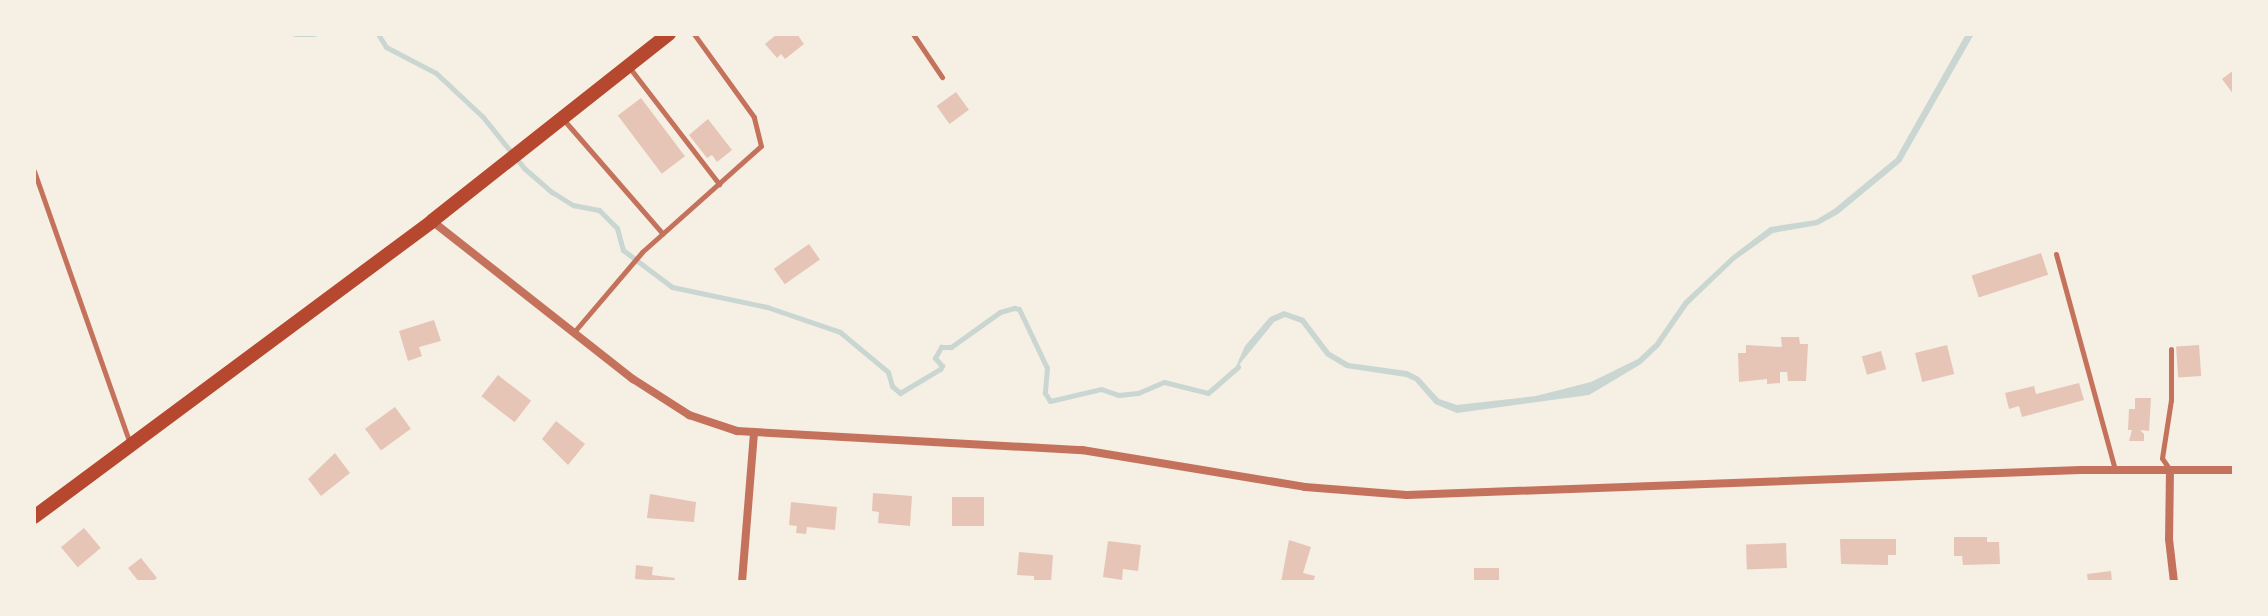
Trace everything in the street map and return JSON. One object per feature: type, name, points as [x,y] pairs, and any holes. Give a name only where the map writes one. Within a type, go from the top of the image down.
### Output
[{"type":"main road","points":[[34,517],[130,442],[432,221],[665,35]]},
{"type":"street","points":[[432,221],[633,379],[680,410],[711,424],[754,433],[1082,450],[1305,487],[1407,495],[2116,470],[2234,470]]},
{"type":"street","points":[[742,582],[754,433]]},
{"type":"street","points":[[2170,470],[2169,539],[2174,582]]},
{"type":"lane","points":[[574,332],[642,252],[761,146],[754,117],[694,34]]},
{"type":"lane","points":[[913,34],[942,77]]},
{"type":"lane","points":[[628,67],[719,184]]},
{"type":"lane","points":[[562,118],[663,234]]},
{"type":"lane","points":[[34,171],[130,442]]},
{"type":"lane","points":[[2056,254],[2116,470]]},
{"type":"lane","points":[[2170,470],[2162,458],[2171,400],[2171,349]]},
{"type":"shaded area","points":[[1966,34],[1974,34],[1901,162],[1838,214],[1818,225],[1773,233],[1735,260],[1688,305],[1659,347],[1641,364],[1589,395],[1457,413],[1435,404],[1415,381],[1406,377],[1346,368],[1326,356],[1301,323],[1285,317],[1274,322],[1234,371],[1245,346],[1270,317],[1284,311],[1304,318],[1330,352],[1349,363],[1407,371],[1419,377],[1439,399],[1457,405],[1536,396],[1591,382],[1638,359],[1655,343],[1684,301],[1732,256],[1770,227],[1816,220],[1896,158]]},
{"type":"building","points":[[777,34],[797,34],[804,44],[785,59],[781,54],[777,58],[765,44]]},
{"type":"building","points":[[2234,70],[2234,95],[2222,79]]},
{"type":"building","points":[[956,92],[969,110],[950,124],[937,106]]},
{"type":"building","points":[[641,98],[685,156],[662,174],[618,115]]},
{"type":"building","points":[[708,119],[732,150],[717,162],[712,155],[707,158],[689,135]]},
{"type":"building","points":[[809,244],[820,260],[785,284],[774,269]]},
{"type":"building","points":[[2041,253],[2048,275],[1979,297],[1972,276]]},
{"type":"building","points":[[434,320],[441,341],[419,347],[422,356],[408,361],[399,331]]},
{"type":"building","points":[[1781,337],[1799,337],[1800,344],[1808,344],[1806,381],[1788,381],[1787,372],[1780,372],[1780,383],[1767,384],[1767,379],[1739,382],[1738,353],[1746,353],[1746,345],[1782,347]]},
{"type":"building","points":[[1947,345],[1954,374],[1922,382],[1915,353]]},
{"type":"building","points":[[2199,345],[2201,376],[2178,378],[2176,347]]},
{"type":"building","points":[[1881,351],[1886,369],[1867,375],[1862,357]]},
{"type":"building","points":[[498,375],[531,401],[514,422],[481,396]]},
{"type":"building","points":[[2079,383],[2084,400],[2022,417],[2019,406],[2009,409],[2005,393],[2034,386],[2036,394]]},
{"type":"building","points":[[2135,398],[2151,398],[2149,431],[2140,430],[2144,441],[2129,441],[2132,430],[2128,430],[2129,409],[2135,409]]},
{"type":"building","points":[[395,407],[411,429],[381,451],[365,429]]},
{"type":"building","points":[[556,421],[585,444],[568,465],[542,439]]},
{"type":"building","points":[[335,453],[350,473],[321,496],[308,479]]},
{"type":"building","points":[[873,493],[912,496],[910,526],[878,523],[879,512],[872,511]]},
{"type":"building","points":[[650,494],[696,502],[694,522],[647,518]]},
{"type":"building","points":[[952,497],[984,497],[984,526],[952,526]]},
{"type":"building","points":[[791,502],[837,507],[835,530],[807,527],[806,534],[796,533],[797,526],[789,525]]},
{"type":"building","points":[[84,528],[101,548],[78,567],[61,547]]},
{"type":"building","points":[[1954,537],[1987,537],[1987,542],[1999,542],[2000,564],[1963,565],[1962,556],[1954,556]]},
{"type":"building","points":[[1840,539],[1896,539],[1896,555],[1888,555],[1888,565],[1841,564]]},
{"type":"building","points":[[1289,540],[1311,547],[1303,573],[1315,576],[1313,582],[1281,582]]},
{"type":"building","points":[[1108,541],[1141,545],[1138,571],[1123,569],[1122,580],[1103,577]]},
{"type":"building","points":[[1786,543],[1787,568],[1747,569],[1746,544]]},
{"type":"building","points":[[1019,552],[1053,555],[1051,582],[1034,582],[1034,576],[1017,575]]},
{"type":"building","points":[[141,558],[157,578],[152,582],[139,582],[128,568]]},
{"type":"building","points":[[636,565],[653,567],[652,575],[675,578],[674,582],[635,579]]},
{"type":"building","points":[[1474,568],[1499,568],[1499,582],[1474,582]]},
{"type":"building","points":[[2111,571],[2112,582],[2088,582],[2087,574]]},
{"type":"waterway","points":[[295,34],[314,34]]},
{"type":"waterway","points":[[378,34],[386,47],[436,73],[483,117],[524,168],[552,192],[573,205],[599,210],[617,228],[623,250],[672,287],[767,307],[840,332],[888,372],[892,386],[900,393],[940,369],[942,366],[935,358],[941,347],[951,347],[1000,312],[1014,308],[1019,309],[1047,368],[1045,393],[1050,401],[1101,389],[1118,395],[1138,393],[1164,382],[1208,393],[1238,367]]}]
